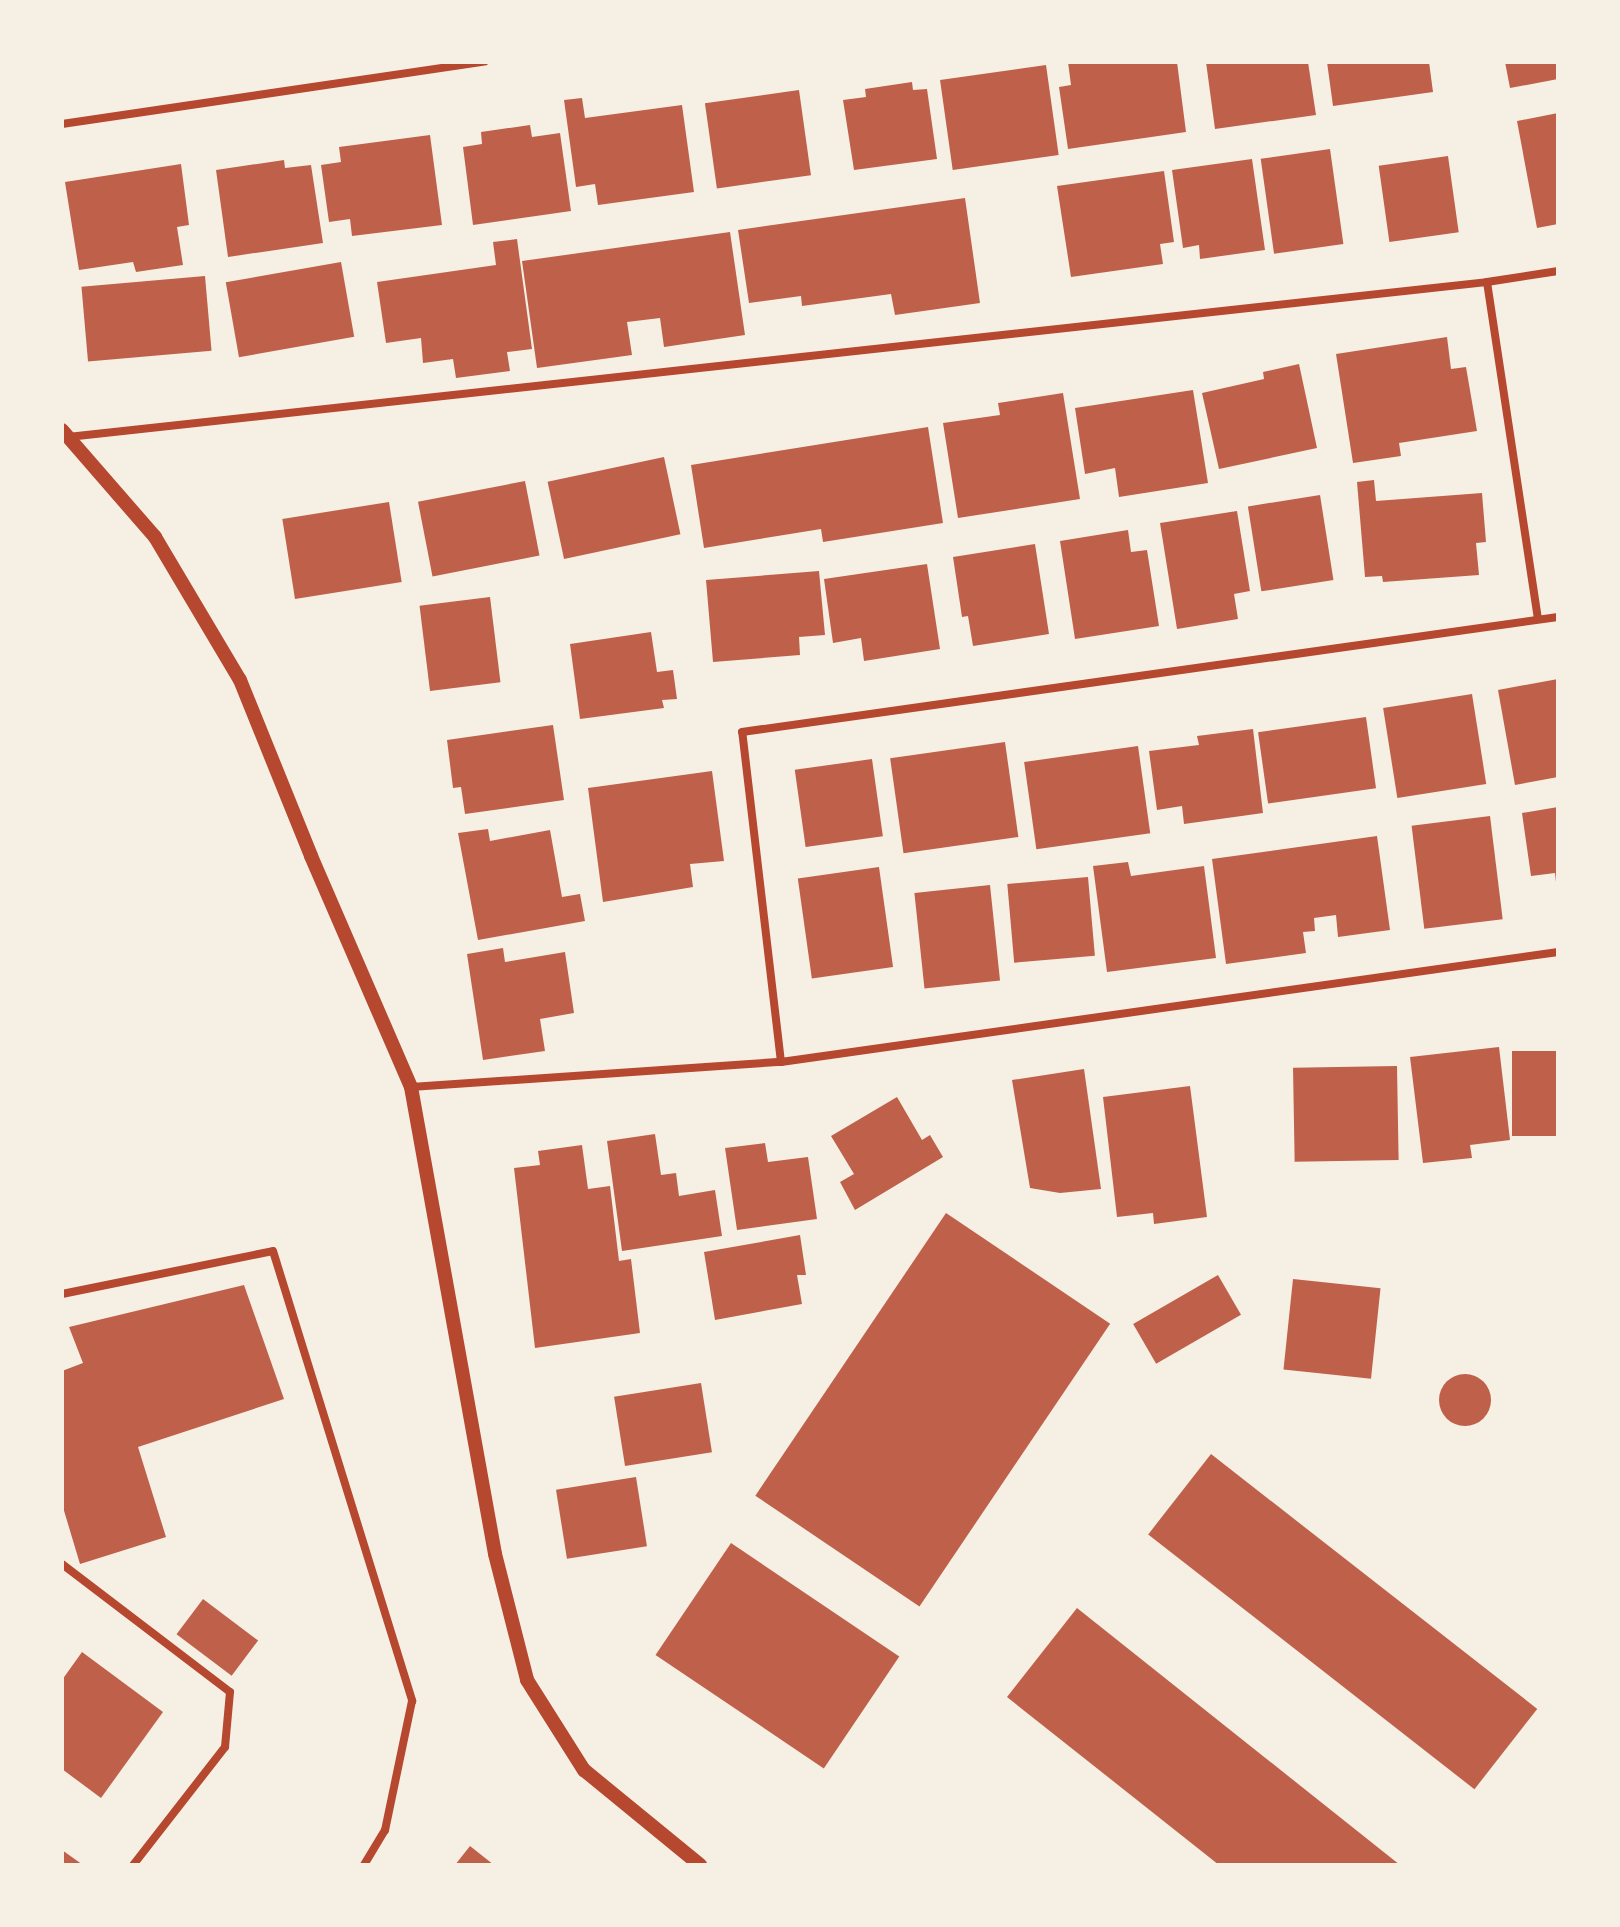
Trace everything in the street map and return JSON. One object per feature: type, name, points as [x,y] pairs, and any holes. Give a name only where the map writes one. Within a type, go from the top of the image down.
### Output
[{"type":"street","points":[[62,124],[484,62]]},
{"type":"street","points":[[64,434],[1487,282],[1558,271]]},
{"type":"street","points":[[1487,282],[1538,619]]},
{"type":"street","points":[[64,434],[155,537],[240,680],[311,856],[411,1087],[495,1554],[527,1680],[584,1770],[700,1865]]},
{"type":"street","points":[[781,1062],[742,732],[1558,617]]},
{"type":"street","points":[[411,1087],[781,1062],[1558,952]]},
{"type":"street","points":[[62,1294],[273,1251],[412,1701],[385,1830],[364,1865]]},
{"type":"street","points":[[62,1564],[230,1692],[225,1747],[133,1865]]},
{"type":"building","points":[[1068,62],[1177,62],[1186,132],[1068,149],[1059,87],[1071,85]]},
{"type":"building","points":[[1206,62],[1308,62],[1316,115],[1215,129]]},
{"type":"building","points":[[1327,62],[1429,62],[1433,92],[1333,106]]},
{"type":"building","points":[[1505,62],[1558,62],[1558,79],[1510,88]]},
{"type":"building","points":[[1046,65],[1059,155],[953,170],[940,80]]},
{"type":"building","points":[[912,82],[913,90],[927,89],[937,159],[854,170],[843,100],[866,97],[865,89]]},
{"type":"building","points":[[799,90],[811,175],[717,188],[705,103]]},
{"type":"building","points":[[582,98],[585,118],[682,105],[694,192],[598,205],[595,184],[576,187],[564,100]]},
{"type":"building","points":[[1558,113],[1558,224],[1537,228],[1517,121]]},
{"type":"building","points":[[530,125],[532,137],[560,133],[571,211],[473,225],[463,147],[482,144],[481,132]]},
{"type":"building","points":[[430,135],[442,225],[352,236],[350,219],[329,222],[321,165],[341,162],[339,147]]},
{"type":"building","points":[[1330,149],[1343,244],[1274,254],[1261,159]]},
{"type":"building","points":[[1448,156],[1459,232],[1389,242],[1379,166]]},
{"type":"building","points":[[1252,159],[1265,250],[1200,259],[1199,245],[1183,248],[1172,170]]},
{"type":"building","points":[[284,160],[285,168],[311,165],[323,243],[228,257],[216,170]]},
{"type":"building","points":[[181,164],[189,225],[177,227],[183,265],[136,272],[133,262],[79,270],[65,182]]},
{"type":"building","points":[[1164,171],[1174,242],[1160,244],[1163,264],[1071,277],[1057,186]]},
{"type":"building","points":[[965,198],[980,303],[895,315],[891,294],[802,306],[801,296],[749,303],[738,230]]},
{"type":"building","points":[[730,232],[745,335],[664,347],[660,318],[627,322],[632,355],[537,368],[522,261]]},
{"type":"building","points":[[517,239],[532,349],[507,352],[510,371],[456,378],[453,359],[423,363],[421,338],[386,343],[377,282],[496,265],[493,242]]},
{"type":"building","points":[[341,262],[354,337],[239,357],[226,282]]},
{"type":"building","points":[[205,276],[212,351],[88,362],[81,287]]},
{"type":"building","points":[[1447,337],[1451,369],[1466,367],[1477,431],[1399,443],[1401,456],[1353,463],[1336,354]]},
{"type":"building","points":[[1299,364],[1317,448],[1219,469],[1202,393],[1264,379],[1263,372]]},
{"type":"building","points":[[1193,390],[1208,483],[1119,497],[1115,468],[1085,474],[1075,408]]},
{"type":"building","points":[[1063,393],[1080,499],[958,518],[943,423],[1000,415],[998,403]]},
{"type":"building","points":[[928,427],[943,523],[823,542],[821,529],[704,548],[691,465]]},
{"type":"building","points":[[664,457],[680,534],[564,559],[548,482]]},
{"type":"building","points":[[1374,480],[1376,501],[1482,493],[1486,542],[1476,543],[1479,575],[1383,582],[1382,576],[1365,577],[1357,482]]},
{"type":"building","points":[[525,481],[540,556],[433,576],[418,502]]},
{"type":"building","points":[[1320,495],[1333,580],[1261,591],[1248,506]]},
{"type":"building","points":[[389,502],[402,582],[295,599],[282,519]]},
{"type":"building","points":[[1237,511],[1250,591],[1234,594],[1238,619],[1177,629],[1160,523]]},
{"type":"building","points":[[1128,530],[1131,552],[1147,550],[1159,626],[1075,639],[1060,541]]},
{"type":"building","points":[[1035,544],[1049,634],[973,646],[968,616],[962,617],[953,557]]},
{"type":"building","points":[[927,564],[940,649],[864,661],[861,638],[833,643],[824,579]]},
{"type":"building","points":[[819,571],[825,635],[799,637],[800,655],[713,662],[706,580]]},
{"type":"building","points":[[490,597],[500,682],[430,691],[420,606]]},
{"type":"building","points":[[651,632],[657,672],[673,670],[677,699],[662,700],[664,708],[580,719],[570,644]]},
{"type":"building","points":[[1558,679],[1558,777],[1515,785],[1498,690]]},
{"type":"building","points":[[1472,694],[1486,784],[1397,798],[1383,708]]},
{"type":"building","points":[[1366,717],[1376,788],[1268,803],[1258,732]]},
{"type":"building","points":[[553,725],[564,800],[465,814],[461,787],[453,788],[447,740]]},
{"type":"building","points":[[1253,729],[1263,813],[1184,824],[1182,806],[1157,810],[1149,751],[1199,745],[1197,736]]},
{"type":"building","points":[[1005,742],[1018,837],[903,853],[890,758]]},
{"type":"building","points":[[1138,746],[1150,833],[1036,849],[1024,762]]},
{"type":"building","points":[[872,759],[883,836],[806,847],[795,770]]},
{"type":"building","points":[[712,771],[724,861],[690,864],[693,887],[603,902],[588,788]]},
{"type":"building","points":[[1558,807],[1556,882],[1555,873],[1531,876],[1522,813]]},
{"type":"building","points":[[1490,816],[1503,919],[1424,929],[1412,826]]},
{"type":"building","points":[[488,829],[490,841],[550,830],[562,897],[580,894],[585,921],[478,940],[458,833]]},
{"type":"building","points":[[1377,836],[1390,930],[1338,937],[1336,915],[1314,918],[1315,931],[1303,932],[1306,953],[1226,964],[1212,859]]},
{"type":"building","points":[[1128,862],[1131,876],[1204,866],[1216,958],[1107,972],[1093,866]]},
{"type":"building","points":[[879,867],[893,967],[812,978],[798,878]]},
{"type":"building","points":[[1088,877],[1095,956],[1014,963],[1007,884]]},
{"type":"building","points":[[990,885],[1000,980],[924,988],[914,893]]},
{"type":"building","points":[[503,948],[505,962],[565,952],[574,1013],[540,1019],[545,1051],[483,1060],[467,954]]},
{"type":"building","points":[[1499,1047],[1510,1140],[1470,1145],[1472,1158],[1423,1163],[1410,1057]]},
{"type":"building","points":[[1512,1051],[1558,1051],[1558,1136],[1512,1136]]},
{"type":"building","points":[[1397,1066],[1399,1160],[1295,1162],[1293,1068]]},
{"type":"building","points":[[1084,1069],[1101,1189],[1060,1193],[1030,1188],[1012,1080]]},
{"type":"building","points":[[1190,1086],[1207,1217],[1154,1224],[1153,1213],[1117,1217],[1103,1097]]},
{"type":"building","points":[[897,1097],[922,1140],[930,1135],[943,1157],[855,1210],[840,1182],[854,1174],[831,1136]]},
{"type":"building","points":[[655,1134],[661,1175],[676,1173],[679,1196],[715,1190],[722,1236],[622,1251],[607,1141]]},
{"type":"building","points":[[765,1143],[768,1162],[808,1157],[817,1219],[737,1230],[725,1148]]},
{"type":"building","points":[[582,1145],[588,1189],[610,1186],[619,1261],[631,1259],[640,1333],[535,1348],[514,1168],[540,1165],[538,1151]]},
{"type":"building","points":[[946,1213],[1110,1324],[919,1606],[755,1496]]},
{"type":"building","points":[[800,1235],[806,1275],[797,1275],[802,1304],[715,1320],[704,1252]]},
{"type":"building","points":[[1218,1275],[1241,1315],[1156,1364],[1133,1324]]},
{"type":"building","points":[[1293,1279],[1381,1288],[1371,1379],[1283,1370]]},
{"type":"building","points":[[244,1285],[284,1399],[138,1447],[166,1537],[80,1564],[62,1504],[62,1371],[83,1363],[69,1327]]},
{"type":"building","points":[[1465,1374],[1483,1382],[1491,1400],[1483,1418],[1465,1426],[1447,1418],[1439,1400],[1447,1382]]},
{"type":"building","points":[[701,1383],[712,1452],[625,1466],[614,1397]]},
{"type":"building","points":[[1211,1454],[1537,1709],[1474,1789],[1148,1534]]},
{"type":"building","points":[[636,1477],[647,1546],[567,1559],[556,1490]]},
{"type":"building","points":[[731,1543],[899,1657],[824,1768],[656,1655]]},
{"type":"building","points":[[203,1599],[258,1641],[232,1676],[177,1634]]},
{"type":"building","points":[[1077,1608],[1400,1865],[1219,1865],[1007,1697]]},
{"type":"building","points":[[82,1652],[163,1712],[101,1798],[62,1769],[62,1680]]},
{"type":"building","points":[[470,1846],[494,1865],[455,1865]]},
{"type":"building","points":[[62,1850],[83,1865],[62,1865]]}]
